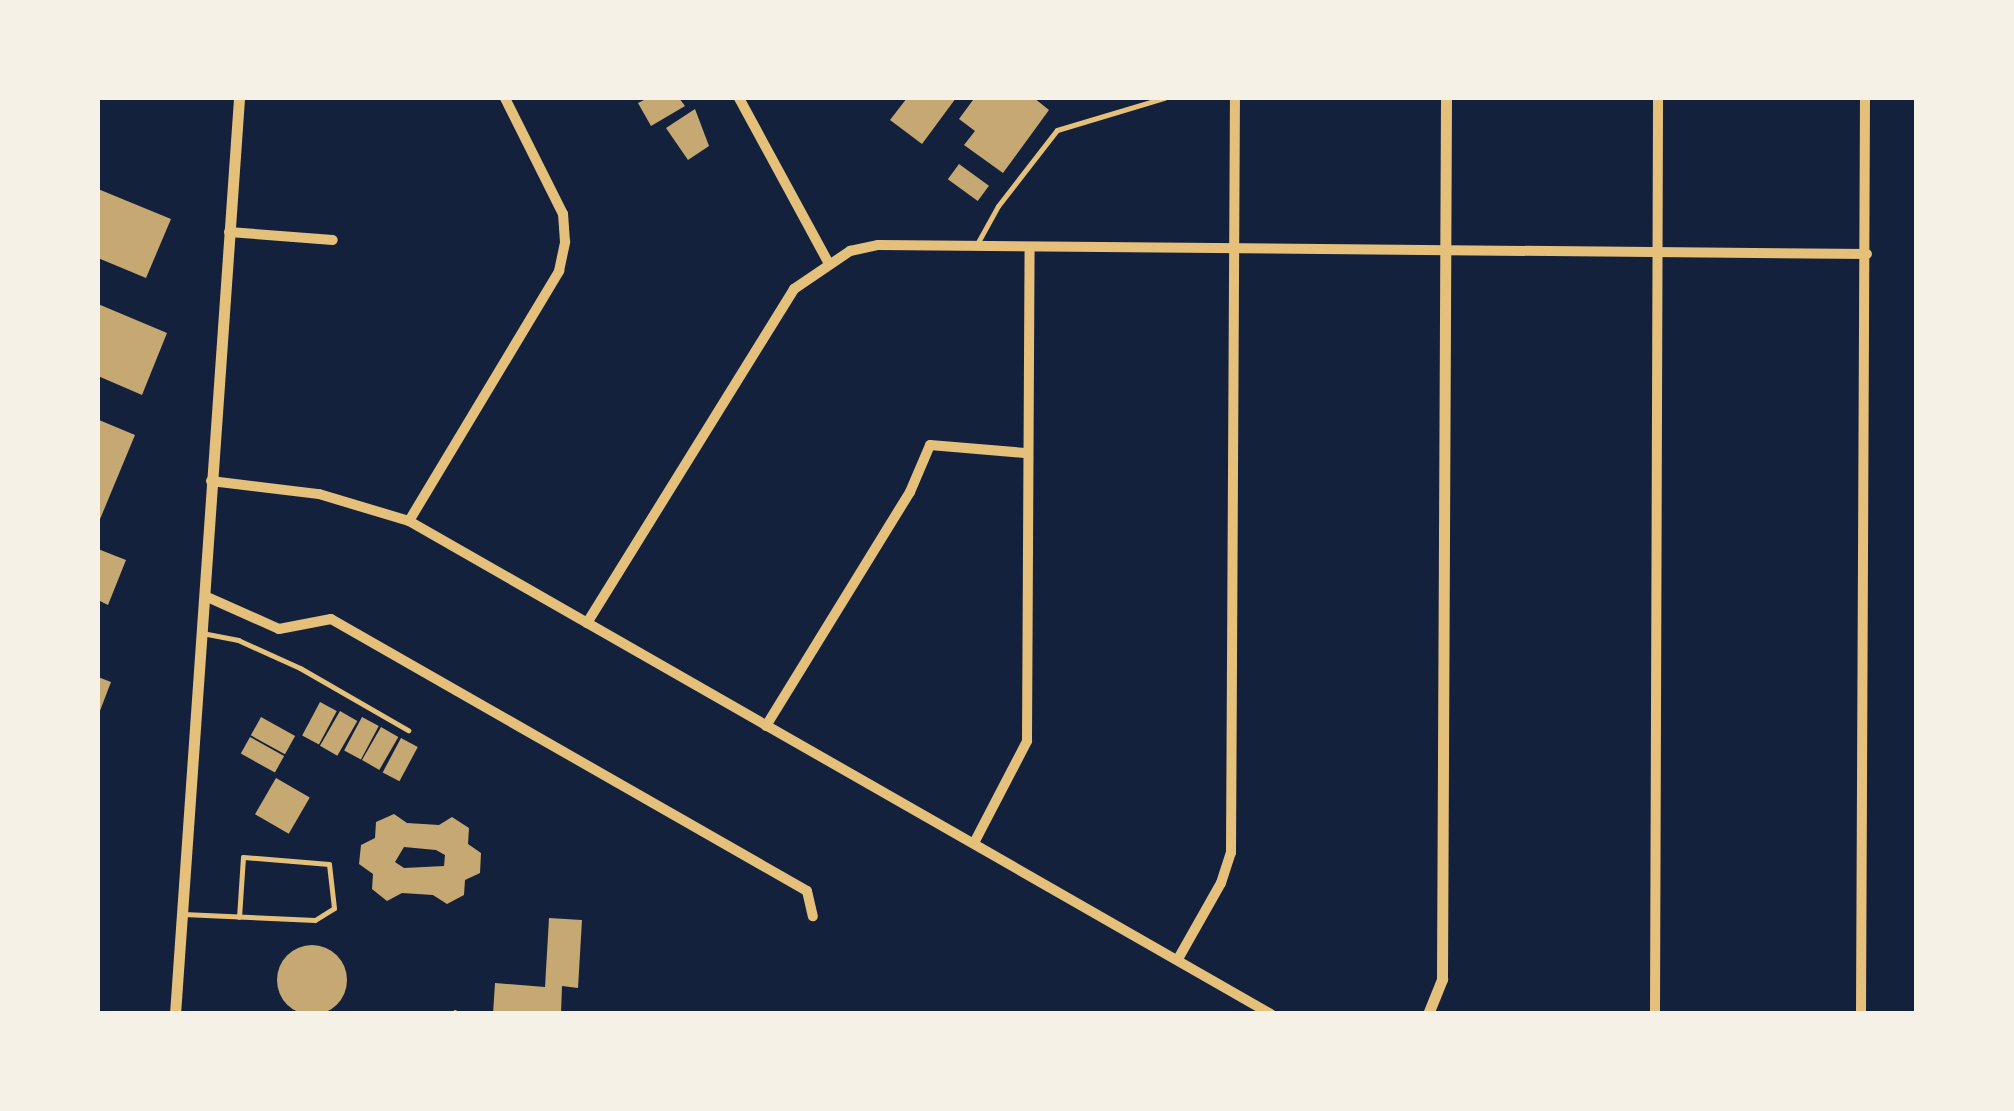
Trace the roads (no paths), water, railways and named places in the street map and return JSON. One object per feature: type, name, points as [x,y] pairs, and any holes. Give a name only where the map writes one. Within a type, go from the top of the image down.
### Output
[{"type":"street","points":[[176,1014],[239,98]]},
{"type":"street","points":[[409,521],[562,256],[563,214],[505,98]]},
{"type":"street","points":[[739,98],[828,262]]},
{"type":"street","points":[[1178,959],[1221,884],[1230,853],[1235,98]]},
{"type":"street","points":[[1428,1014],[1442,979],[1446,98]]},
{"type":"street","points":[[1655,1014],[1661,251],[1658,98]]},
{"type":"street","points":[[1861,1014],[1868,254],[1865,98]]},
{"type":"street","points":[[229,232],[333,240]]},
{"type":"street","points":[[587,624],[794,289],[828,262],[878,245],[1448,247],[1868,254]]},
{"type":"street","points":[[974,843],[1027,741],[1025,453],[1030,247]]},
{"type":"street","points":[[766,726],[910,492],[930,445],[1025,453]]},
{"type":"street","points":[[211,482],[319,494],[409,521],[1270,1014]]},
{"type":"street","points":[[205,596],[280,629],[331,619],[806,891],[812,916]]},
{"type":"lane","points":[[976,246],[998,206],[1057,130],[1164,98]]},
{"type":"lane","points":[[202,633],[238,640],[300,668],[408,730]]},
{"type":"lane","points":[[183,914],[239,917],[316,920],[334,908],[329,864],[243,857],[239,917]]}]
